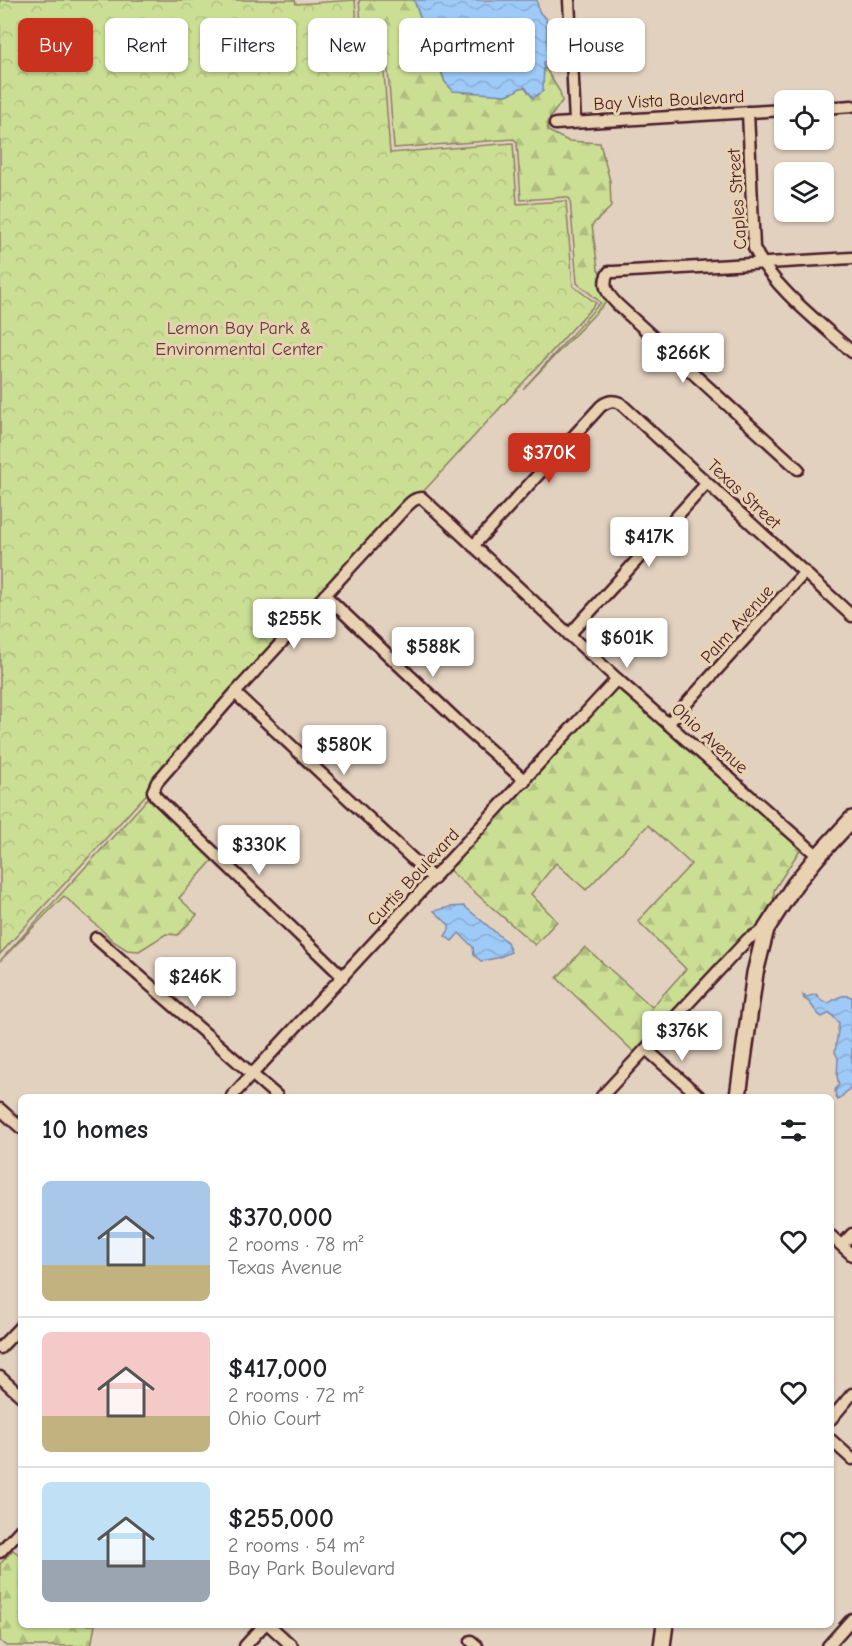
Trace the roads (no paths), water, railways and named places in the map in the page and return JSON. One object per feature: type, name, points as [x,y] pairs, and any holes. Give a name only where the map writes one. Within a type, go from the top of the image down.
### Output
[{"type":"street","points":[[569,0],[575,122]]},
{"type":"street","points":[[834,107],[852,106]]},
{"type":"street","name":"Bay Vista Boulevard","points":[[555,124],[774,111]]},
{"type":"street","name":"Caples Street","points":[[748,112],[754,248],[761,263],[777,283],[852,352]]},
{"type":"street","points":[[798,469],[618,305],[608,292],[605,280],[609,272],[852,258]]},
{"type":"street","name":"Texas Street","points":[[473,546],[602,406],[612,400],[620,403],[852,616]]},
{"type":"street","points":[[569,635],[708,483]]},
{"type":"street","name":"Ohio Avenue","points":[[325,595],[405,508],[413,500],[422,498],[617,679],[818,856]]},
{"type":"street","name":"Palm Avenue","points":[[668,724],[805,572]]},
{"type":"street","points":[[343,977],[155,796],[153,791],[157,782],[235,693],[325,595],[466,729],[525,781]]},
{"type":"street","name":"Curtis Boulevard","points":[[234,1094],[617,679]]},
{"type":"street","points":[[235,693],[434,879]]},
{"type":"street","points":[[738,1094],[755,973],[766,928],[795,884],[852,819]]},
{"type":"street","points":[[604,1094],[748,939],[766,928]]},
{"type":"street","points":[[96,938],[275,1094]]},
{"type":"street","points":[[646,1049],[697,1094]]},
{"type":"street","points":[[0,1109],[18,1125]]},
{"type":"street","points":[[842,1245],[852,1234]]},
{"type":"street","points":[[834,1238],[852,1255]]},
{"type":"street","points":[[0,1348],[18,1329]]},
{"type":"street","points":[[0,1377],[18,1393]]},
{"type":"street","points":[[834,1415],[852,1394]]},
{"type":"street","points":[[834,1443],[852,1459]]},
{"type":"street","points":[[2,1544],[18,1531]]},
{"type":"street","points":[[829,1646],[852,1619]]},
{"type":"street","points":[[245,1646],[262,1628]]},
{"type":"street","points":[[271,1628],[292,1646]]},
{"type":"street","points":[[662,1646],[664,1628]]},
{"type":"water","points":[[414,0],[537,0],[539,10],[547,23],[547,61],[544,62],[543,91],[533,98],[525,87],[506,95],[453,91],[445,82],[442,72],[535,72],[535,18],[420,18]]},
{"type":"water","points":[[464,906],[507,942],[511,952],[481,961],[474,955],[473,947],[459,933],[452,941],[445,936],[449,925],[434,911]]},
{"type":"water","points":[[816,994],[822,1001],[829,1003],[840,997],[852,997],[852,1026],[850,1029],[852,1086],[838,1100],[835,1090],[839,1085],[838,1058],[835,1052],[839,1023],[830,1013],[822,1017],[819,1015],[803,995],[807,997]]},
{"type":"park label","name":"Lemon Bay Park & Environmental Center","points":[[239,338]]}]
